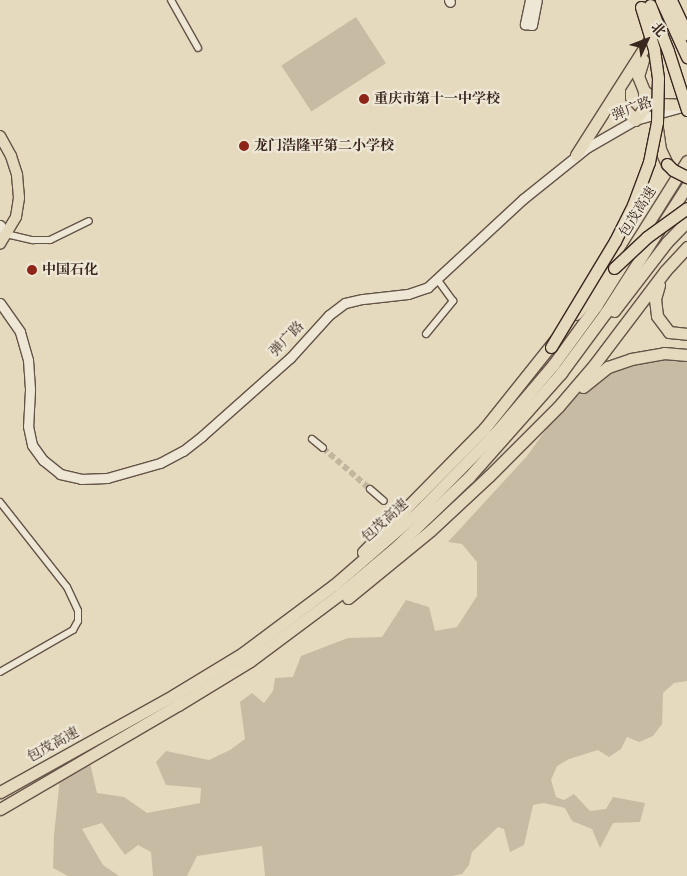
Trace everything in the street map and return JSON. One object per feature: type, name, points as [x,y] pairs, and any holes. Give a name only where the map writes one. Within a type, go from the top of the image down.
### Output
[{"type":"highway","points":[[661,0],[687,57]]},
{"type":"highway","points":[[673,0],[687,35]]},
{"type":"highway","points":[[576,156],[673,0]]},
{"type":"highway","points":[[619,89],[619,102],[635,120],[645,107],[644,91],[638,76],[641,63],[680,0]]},
{"type":"highway","points":[[644,3],[668,51],[687,110]]},
{"type":"highway","points":[[644,3],[656,63],[658,140],[663,157],[686,184]]},
{"type":"highway","points":[[644,91],[661,104],[687,106]]},
{"type":"highway","points":[[551,346],[599,269],[633,205],[649,162],[657,122]]},
{"type":"highway","name":"包茂高速","points":[[0,792],[174,695],[243,653],[304,609],[362,562],[418,512],[513,413],[553,365],[596,306],[687,161]]},
{"type":"highway","name":"包茂高速","points":[[0,809],[178,705],[280,639],[360,579],[446,500],[520,422],[584,343],[686,184]]},
{"type":"highway","points":[[304,609],[437,478],[509,399],[614,268],[647,237],[687,208]]},
{"type":"highway","points":[[584,343],[620,304],[667,242],[687,221]]},
{"type":"highway","points":[[280,639],[344,600],[391,564],[489,476],[558,407],[594,365],[687,246]]},
{"type":"highway","points":[[666,271],[655,299],[657,316],[669,332],[687,334]]},
{"type":"highway","points":[[558,407],[608,367],[636,358],[687,348]]},
{"type":"highway","points":[[664,353],[687,355]]},
{"type":"main road","points":[[530,0],[529,24],[537,0]]},
{"type":"main road","name":"弹广路","points":[[0,302],[20,332],[28,360],[30,390],[28,426],[32,444],[43,460],[60,474],[81,479],[107,478],[160,463],[183,451],[290,358],[329,315],[345,303],[362,299],[408,294],[428,287],[438,280],[523,199],[600,138],[635,120],[687,106]]},
{"type":"main road","points":[[0,136],[11,156],[18,175],[20,198],[16,217],[3,232],[0,244]]},
{"type":"main road","points":[[0,225],[3,232]]},
{"type":"street","points":[[171,0],[198,48]]},
{"type":"street","points":[[3,232],[33,240],[50,240],[89,221]]},
{"type":"street","points":[[426,334],[453,301],[438,280]]},
{"type":"street","points":[[312,439],[323,448]]},
{"type":"street","points":[[370,489],[384,501]]},
{"type":"street","points":[[0,502],[67,587],[78,611],[78,621],[73,630],[0,672]]},
{"type":"shaded area","points":[[356,17],[386,63],[311,112],[281,65]]},
{"type":"shaded area","points":[[675,359],[687,362],[687,681],[674,683],[663,693],[662,724],[653,736],[639,742],[627,737],[621,749],[609,757],[598,750],[569,759],[557,766],[551,780],[556,797],[564,800],[574,794],[590,811],[606,809],[613,797],[645,803],[640,822],[613,823],[600,848],[592,829],[572,821],[565,808],[544,803],[533,805],[524,845],[510,852],[504,829],[498,827],[472,852],[469,865],[462,874],[452,876],[265,876],[262,846],[197,856],[187,876],[153,876],[151,852],[138,845],[125,855],[102,823],[82,829],[103,865],[119,876],[68,876],[53,868],[54,835],[60,778],[90,763],[97,793],[124,797],[147,813],[200,803],[201,788],[166,785],[156,762],[166,751],[209,760],[230,750],[245,739],[240,702],[252,693],[264,703],[273,691],[275,678],[293,677],[301,656],[348,638],[382,637],[406,600],[429,607],[435,631],[457,627],[477,596],[477,562],[462,544],[448,542],[527,456],[558,413],[581,393],[604,376],[624,365]]},
{"type":"tunnel","points":[[323,448],[370,489]]},
{"type":"place","name":"重庆市第十一中学校","points":[[364,99]]},
{"type":"place","name":"龙门浩隆平第二小学校","points":[[244,146]]},
{"type":"place","name":"中国石化","points":[[32,270]]}]
